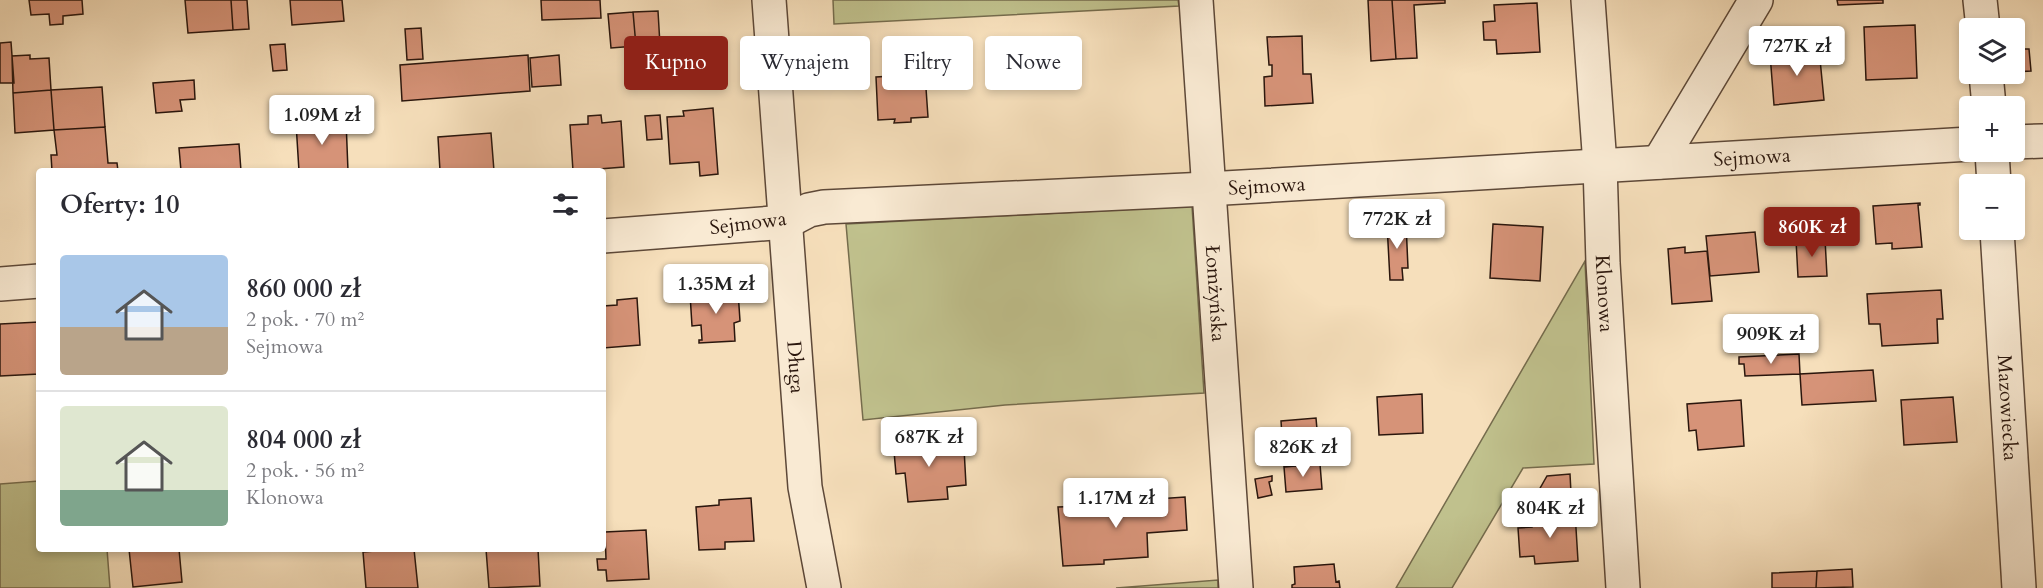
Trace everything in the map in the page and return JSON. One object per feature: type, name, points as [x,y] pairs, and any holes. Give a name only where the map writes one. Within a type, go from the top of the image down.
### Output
[{"type":"street","name":"Długa","points":[[769,0],[804,487],[824,588]]},
{"type":"street","name":"Łomżyńska","points":[[1196,0],[1236,588]]},
{"type":"street","name":"Klonowa","points":[[1588,0],[1600,165],[1604,275],[1623,588]]},
{"type":"street","points":[[1659,162],[1756,0]]},
{"type":"street","points":[[1980,0],[1982,18]]},
{"type":"street","points":[[2025,142],[2043,141]]},
{"type":"street","name":"Sejmowa","points":[[606,236],[786,222],[809,210],[824,207],[1208,189],[1959,145]]},
{"type":"street","name":"Mazowiecka","points":[[1998,240],[2019,588]]},
{"type":"street","points":[[0,284],[36,280]]},
{"type":"green space","points":[[833,0],[1178,0],[1179,6],[834,24]]},
{"type":"green space","points":[[1192,206],[1204,393],[1005,405],[863,420],[846,224]]},
{"type":"green space","points":[[1585,261],[1594,464],[1523,468],[1452,588],[1396,588]]},
{"type":"green space","points":[[36,481],[36,552],[107,552],[110,588],[0,588],[0,484]]},
{"type":"green space","points":[[1218,580],[1218,588],[1116,588]]},
{"type":"building","points":[[29,0],[82,0],[83,14],[63,16],[63,24],[50,25],[49,14],[31,15]]},
{"type":"building","points":[[185,0],[231,0],[233,30],[188,33]]},
{"type":"building","points":[[231,0],[247,0],[249,29],[233,30]]},
{"type":"building","points":[[290,0],[342,0],[344,21],[292,25]]},
{"type":"building","points":[[541,0],[600,0],[601,18],[542,20]]},
{"type":"building","points":[[1368,0],[1392,0],[1396,59],[1371,61]]},
{"type":"building","points":[[1392,0],[1445,0],[1445,3],[1414,5],[1417,58],[1396,59]]},
{"type":"building","points":[[1837,0],[1883,0],[1883,3],[1838,5]]},
{"type":"building","points":[[1537,3],[1540,52],[1497,54],[1496,40],[1484,40],[1483,22],[1495,21],[1494,5]]},
{"type":"building","points":[[658,11],[659,36],[635,36],[633,12]]},
{"type":"building","points":[[633,12],[635,36],[624,36],[624,47],[611,48],[608,14]]},
{"type":"building","points":[[1915,25],[1917,78],[1866,80],[1864,27]]},
{"type":"building","points":[[421,28],[423,59],[407,60],[405,29]]},
{"type":"building","points":[[1302,36],[1303,74],[1311,74],[1313,103],[1265,106],[1264,77],[1272,76],[1267,37]]},
{"type":"building","points":[[11,42],[14,83],[0,83],[0,43]]},
{"type":"building","points":[[285,44],[287,70],[273,71],[270,45]]},
{"type":"building","points":[[1819,49],[1824,100],[1774,105],[1770,54]]},
{"type":"building","points":[[2025,49],[2029,49],[2031,71],[2025,71]]},
{"type":"building","points":[[30,55],[30,59],[49,58],[51,90],[13,93],[12,56]]},
{"type":"building","points":[[528,55],[530,91],[402,101],[400,65]]},
{"type":"building","points":[[559,55],[561,85],[532,87],[530,58]]},
{"type":"building","points":[[876,77],[882,77],[882,90],[926,90],[928,117],[911,118],[911,122],[894,123],[895,119],[878,120]]},
{"type":"building","points":[[194,80],[195,99],[180,100],[182,111],[156,113],[153,83]]},
{"type":"building","points":[[102,87],[105,127],[54,130],[51,90]]},
{"type":"building","points":[[51,90],[54,130],[15,133],[13,93]]},
{"type":"building","points":[[713,108],[718,174],[700,176],[699,162],[670,164],[667,117],[684,116],[683,111]]},
{"type":"building","points":[[601,115],[602,123],[621,121],[624,167],[573,168],[570,125],[588,124],[588,116]]},
{"type":"building","points":[[660,115],[662,139],[647,140],[645,116]]},
{"type":"building","points":[[346,120],[348,168],[299,168],[296,123]]},
{"type":"building","points":[[105,127],[108,163],[117,163],[118,168],[52,168],[51,155],[57,155],[54,130]]},
{"type":"building","points":[[491,133],[494,168],[440,168],[438,137]]},
{"type":"building","points":[[239,144],[241,168],[181,168],[179,148]]},
{"type":"building","points":[[1920,203],[1918,205],[1922,247],[1892,249],[1892,243],[1876,244],[1873,206]]},
{"type":"building","points":[[1406,223],[1408,268],[1402,268],[1403,280],[1390,280],[1387,224]]},
{"type":"building","points":[[1493,224],[1543,227],[1540,281],[1490,278]]},
{"type":"building","points":[[1755,232],[1759,272],[1710,276],[1706,236]]},
{"type":"building","points":[[1825,239],[1827,276],[1798,277],[1796,240]]},
{"type":"building","points":[[1685,247],[1685,253],[1707,251],[1712,301],[1672,304],[1668,249]]},
{"type":"building","points":[[1941,290],[1943,319],[1937,319],[1938,343],[1882,346],[1880,324],[1869,324],[1867,294]]},
{"type":"building","points":[[738,291],[740,321],[734,323],[735,341],[699,343],[699,340],[702,340],[701,325],[692,326],[690,294]]},
{"type":"building","points":[[637,298],[640,345],[606,348],[606,306],[617,305],[617,300]]},
{"type":"building","points":[[36,322],[36,374],[0,376],[0,324]]},
{"type":"building","points":[[1799,354],[1800,374],[1745,376],[1744,364],[1739,364],[1739,357]]},
{"type":"building","points":[[1873,370],[1876,401],[1802,405],[1800,374]]},
{"type":"building","points":[[1422,394],[1423,433],[1379,435],[1377,397]]},
{"type":"building","points":[[1953,397],[1957,442],[1904,445],[1901,400]]},
{"type":"building","points":[[1741,400],[1744,446],[1698,450],[1696,430],[1689,431],[1687,404]]},
{"type":"building","points":[[1316,418],[1320,464],[1284,467],[1281,421]]},
{"type":"building","points":[[934,436],[935,451],[964,448],[966,485],[947,487],[948,499],[908,502],[905,473],[896,474],[893,440]]},
{"type":"building","points":[[1320,464],[1322,489],[1286,492],[1284,467]]},
{"type":"building","points":[[1570,474],[1572,512],[1531,516],[1530,506],[1547,476]]},
{"type":"building","points":[[1272,476],[1272,481],[1269,482],[1272,495],[1258,498],[1255,479]]},
{"type":"building","points":[[1185,497],[1187,530],[1147,533],[1148,557],[1104,560],[1104,564],[1063,566],[1058,507],[1142,504],[1142,500]]},
{"type":"building","points":[[751,498],[754,541],[725,542],[725,549],[699,550],[696,507],[719,505],[719,500]]},
{"type":"building","points":[[1575,512],[1578,561],[1535,564],[1534,556],[1520,557],[1518,528],[1532,527],[1531,516]]},
{"type":"building","points":[[646,530],[649,579],[607,581],[606,570],[598,570],[597,559],[606,559],[606,532]]},
{"type":"building","points":[[129,552],[179,552],[182,582],[133,587]]},
{"type":"building","points":[[363,552],[414,552],[418,588],[366,588]]},
{"type":"building","points":[[486,552],[538,552],[540,586],[489,588]]},
{"type":"building","points":[[1334,564],[1336,582],[1339,581],[1340,588],[1292,588],[1295,584],[1294,567]]},
{"type":"building","points":[[1852,569],[1853,587],[1816,588],[1817,571]]},
{"type":"building","points":[[1817,571],[1816,588],[1772,588],[1772,573]]}]
